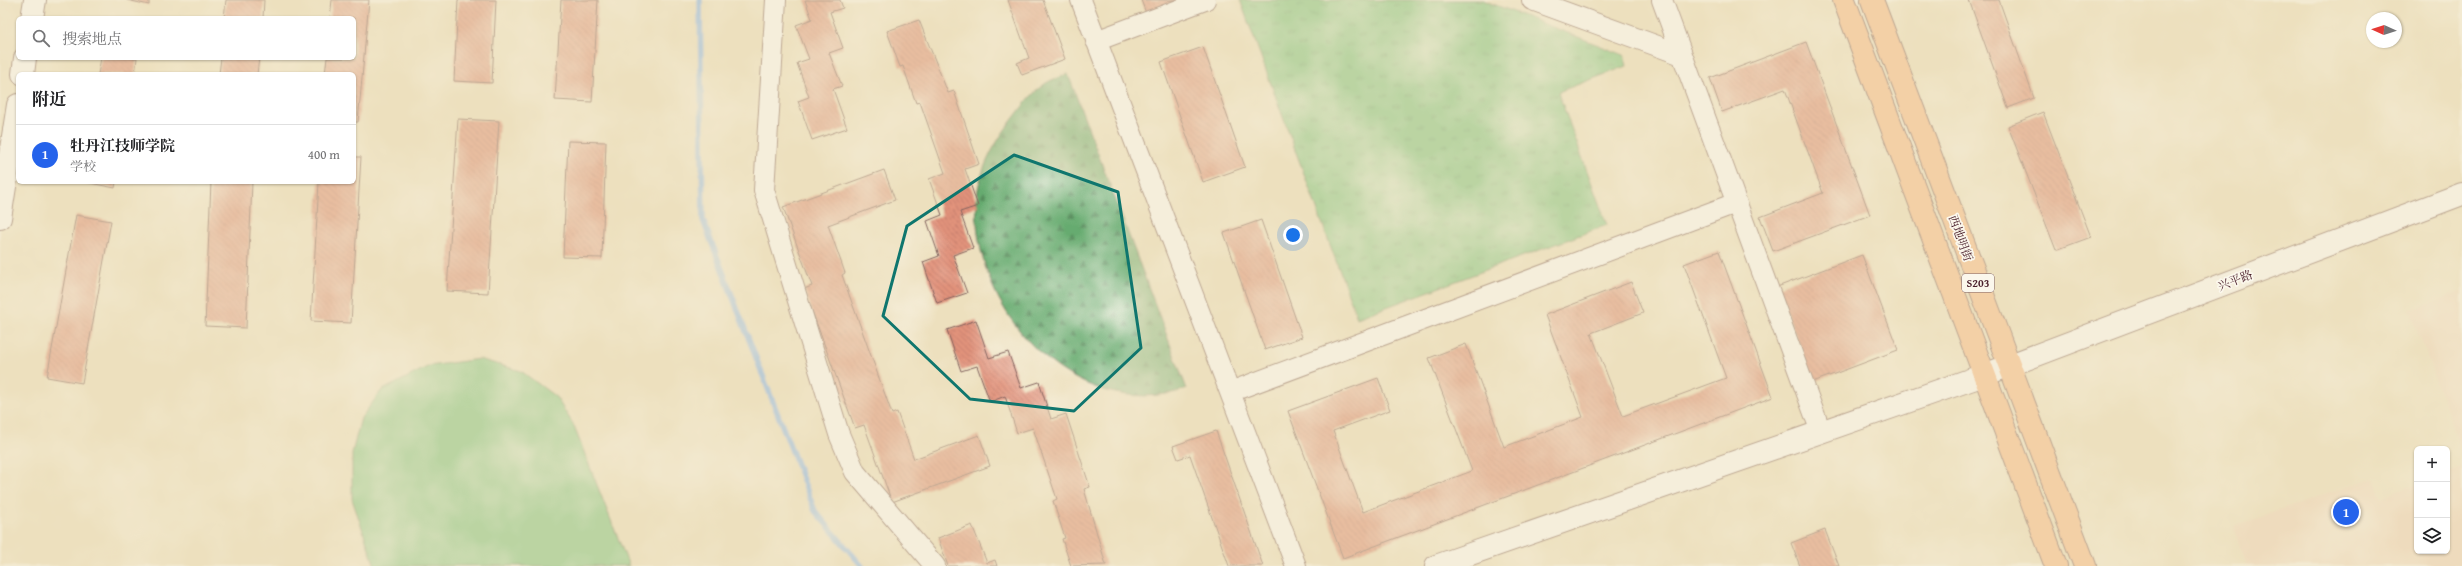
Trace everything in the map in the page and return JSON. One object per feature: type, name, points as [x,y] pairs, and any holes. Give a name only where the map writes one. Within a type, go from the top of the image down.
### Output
[{"type":"main road","name":"S203","points":[[1844,0],[2056,566]]},
{"type":"main road","name":"西地明街","points":[[1872,0],[2008,365],[2085,566]]},
{"type":"street","points":[[32,16],[35,0]]},
{"type":"street","points":[[776,0],[764,190],[839,434],[855,472],[935,566]]},
{"type":"street","points":[[1081,0],[1296,566]]},
{"type":"street","points":[[1096,41],[1206,0]]},
{"type":"street","points":[[1532,0],[1682,55]]},
{"type":"street","points":[[1662,0],[1821,432]]},
{"type":"street","points":[[23,72],[25,60]]},
{"type":"street","points":[[0,218],[16,118]]},
{"type":"street","name":"兴平路","points":[[1436,566],[1984,374],[2462,194]]},
{"type":"street","points":[[1230,392],[1736,202]]},
{"type":"highlighted area","points":[[1014,155],[1118,192],[1141,348],[1074,411],[970,399],[883,316],[907,226]]},
{"type":"shaded area","points":[[2462,291],[2462,454],[2410,310]]},
{"type":"shaded area","points":[[2462,468],[2462,566],[2247,566],[2233,527],[2373,477],[2381,497],[2414,485],[2414,554],[2450,554],[2450,472]]},
{"type":"green space","points":[[1240,0],[1483,0],[1624,55],[1627,66],[1558,92],[1607,225],[1357,318]]},
{"type":"green space","points":[[1068,74],[1187,389],[1145,396],[1104,390],[1068,374],[1036,348],[1009,316],[990,279],[979,239],[977,197],[978,187],[984,168],[1003,132],[1031,97],[1046,83]]},
{"type":"green space","points":[[479,359],[521,371],[556,397],[573,424],[629,566],[375,566],[352,499],[352,453],[361,418],[381,391],[429,366]]},
{"type":"building","points":[[127,0],[149,0],[149,5]]},
{"type":"building","points":[[226,0],[264,0],[263,16],[224,16]]},
{"type":"building","points":[[332,0],[369,0],[358,122],[356,122],[356,72],[325,72],[327,60],[356,60],[356,16],[330,16]]},
{"type":"building","points":[[458,0],[496,0],[492,83],[454,81]]},
{"type":"building","points":[[561,0],[598,0],[592,102],[555,100]]},
{"type":"building","points":[[805,0],[840,0],[843,8],[830,12],[843,48],[829,53],[842,86],[833,89],[847,128],[812,140],[798,101],[809,97],[797,63],[809,59],[796,25],[812,19]]},
{"type":"building","points":[[1008,0],[1043,0],[1065,59],[1022,75],[1017,63],[1029,58]]},
{"type":"building","points":[[1141,0],[1204,0],[1149,21]]},
{"type":"building","points":[[1969,0],[1999,0],[2034,98],[2008,108]]},
{"type":"building","points":[[919,20],[948,93],[954,91],[979,164],[965,169],[978,206],[960,212],[973,248],[953,255],[967,293],[937,303],[923,262],[939,256],[927,221],[942,215],[929,179],[945,173],[920,102],[916,103],[903,66],[900,67],[887,31]]},
{"type":"building","points":[[1806,42],[1870,215],[1773,251],[1760,217],[1823,193],[1785,89],[1722,112],[1710,78]]},
{"type":"building","points":[[1203,47],[1245,167],[1203,182],[1161,62]]},
{"type":"building","points":[[101,60],[137,60],[135,72],[98,72]]},
{"type":"building","points":[[221,60],[259,60],[257,72],[219,72]]},
{"type":"building","points":[[2043,112],[2091,237],[2056,250],[2008,126]]},
{"type":"building","points":[[458,119],[499,121],[488,293],[447,291]]},
{"type":"building","points":[[568,141],[606,142],[602,258],[563,257]]},
{"type":"building","points":[[356,157],[361,157],[351,323],[311,321],[319,184],[356,184]]},
{"type":"building","points":[[884,170],[895,200],[828,225],[845,273],[842,275],[892,414],[897,412],[914,459],[979,435],[990,466],[892,502],[864,425],[855,428],[804,289],[812,286],[783,207]]},
{"type":"building","points":[[95,184],[116,184],[115,188]]},
{"type":"building","points":[[211,184],[252,184],[246,328],[205,326]]},
{"type":"building","points":[[76,215],[111,221],[82,383],[47,377]]},
{"type":"building","points":[[1261,220],[1302,337],[1265,350],[1224,233]]},
{"type":"building","points":[[1719,251],[1773,397],[1343,558],[1288,411],[1378,378],[1390,410],[1333,431],[1363,512],[1472,471],[1429,358],[1466,344],[1504,447],[1583,417],[1545,315],[1631,282],[1643,313],[1591,333],[1623,416],[1726,378],[1684,264]]},
{"type":"building","points":[[1862,255],[1898,350],[1813,382],[1777,287]]},
{"type":"building","points":[[976,320],[989,358],[1008,352],[1021,388],[1039,382],[1051,419],[1066,414],[1090,487],[1084,489],[1106,565],[1071,566],[1062,539],[1065,538],[1053,501],[1057,499],[1033,428],[1017,433],[1005,396],[990,402],[977,366],[961,371],[947,330]]},
{"type":"building","points":[[1216,431],[1263,566],[1229,566],[1190,455],[1178,459],[1173,446]]},
{"type":"building","points":[[972,525],[987,563],[995,560],[997,566],[948,566],[938,538]]},
{"type":"building","points":[[1825,530],[1839,566],[1800,566],[1791,543]]},
{"type":"waterway","points":[[700,0],[703,220],[815,511],[862,566]]},
{"type":"place","name":"牡丹江技师学院","points":[[2346,512]]}]
